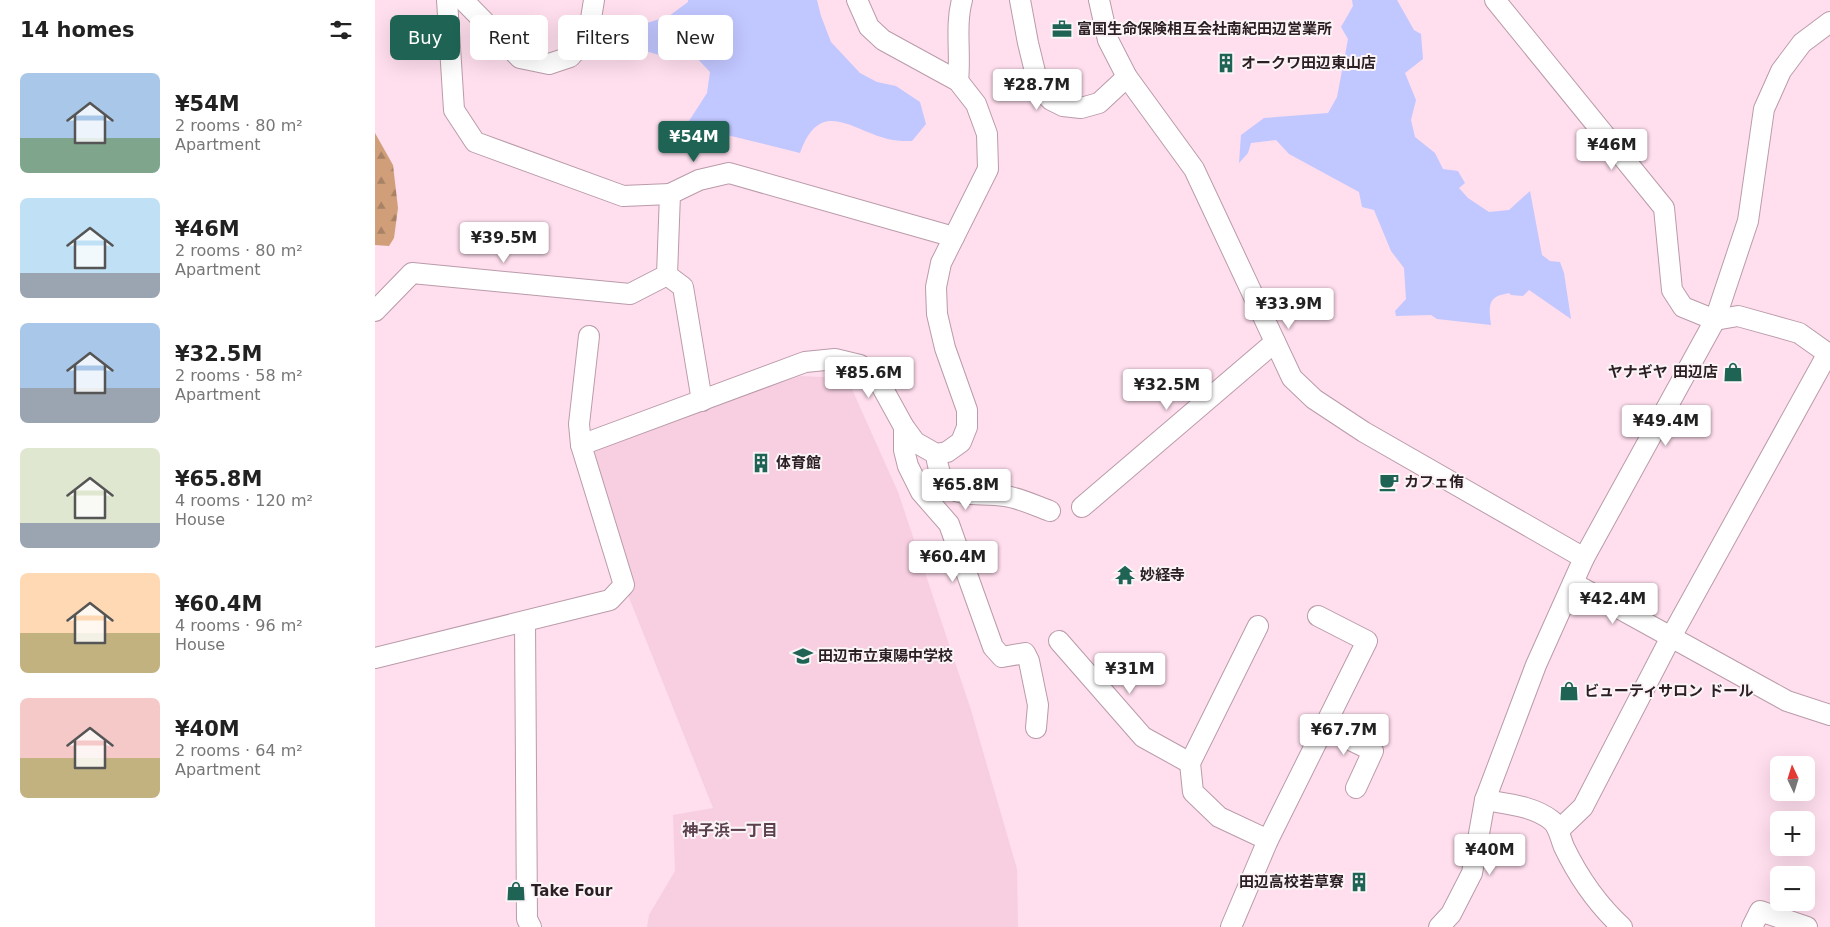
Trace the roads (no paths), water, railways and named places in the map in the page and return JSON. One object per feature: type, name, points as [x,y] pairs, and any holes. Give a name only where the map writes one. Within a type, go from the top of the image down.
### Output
[{"type":"street","points":[[447,0],[454,110],[475,142],[623,196],[670,194],[699,180],[729,173],[953,237]]},
{"type":"street","points":[[463,0],[520,58],[549,64],[570,57],[588,37],[594,0]]},
{"type":"street","points":[[581,445],[805,362],[835,359],[860,365],[877,378],[904,427],[915,442],[936,454],[947,452],[961,442],[967,427],[967,410],[945,348],[937,314],[936,287],[941,263],[988,169],[987,134],[975,104],[958,81],[883,40],[869,26],[857,0]]},
{"type":"street","points":[[958,81],[960,62],[958,25],[961,0]]},
{"type":"street","points":[[1021,0],[1027,43],[1039,88],[1051,100],[1063,106],[1081,108],[1099,103],[1127,77]]},
{"type":"street","points":[[1099,0],[1108,40],[1127,77],[1194,169],[1292,378],[1315,399],[1364,432],[1584,558]]},
{"type":"street","points":[[1495,0],[1664,208],[1673,290],[1683,307],[1715,320],[1738,316],[1799,333],[1829,354],[1671,637],[1583,807],[1559,830]]},
{"type":"street","points":[[1439,927],[1451,914],[1472,873],[1485,800],[1536,665],[1584,558],[1715,320],[1748,221],[1764,109],[1781,71],[1802,44],[1830,22]]},
{"type":"street","points":[[667,276],[670,194]]},
{"type":"street","points":[[375,312],[412,273],[630,294],[667,276]]},
{"type":"street","points":[[667,276],[683,287],[702,401]]},
{"type":"street","points":[[375,658],[610,600],[624,585],[581,445],[579,424],[589,336]]},
{"type":"street","points":[[1082,507],[1275,342]]},
{"type":"street","points":[[904,427],[904,450],[909,466],[921,492],[949,524],[993,647],[1002,657],[1025,653],[1029,662],[1038,705],[1036,728]]},
{"type":"street","points":[[936,454],[938,472],[948,488],[963,493],[1007,496],[1050,511]]},
{"type":"street","points":[[1573,583],[1787,701],[1830,715]]},
{"type":"street","points":[[1231,927],[1268,840],[1367,640],[1318,616]]},
{"type":"street","points":[[525,622],[527,918],[531,927]]},
{"type":"street","points":[[1258,626],[1190,763],[1193,792],[1219,817],[1268,840]]},
{"type":"street","points":[[1059,640],[1143,737],[1190,763]]},
{"type":"street","points":[[1325,727],[1373,751],[1356,788]]},
{"type":"street","points":[[1485,800],[1532,810],[1552,820],[1559,830],[1564,846],[1585,884],[1610,916],[1622,927]]},
{"type":"street","points":[[1752,927],[1760,912],[1807,927]]},
{"type":"water","points":[[688,0],[817,0],[831,42],[860,73],[877,82],[896,86],[920,102],[926,124],[912,141],[905,141],[879,136],[852,125],[828,121],[818,125],[808,135],[800,153],[723,134],[689,121],[707,93],[710,72],[699,60],[733,60],[733,15],[670,15],[688,2]]},
{"type":"water","points":[[1352,0],[1397,0],[1414,30],[1421,34],[1423,59],[1405,73],[1416,100],[1411,120],[1415,137],[1435,153],[1443,169],[1458,171],[1465,183],[1459,188],[1468,198],[1489,212],[1509,210],[1530,191],[1542,255],[1550,261],[1560,262],[1564,273],[1571,319],[1529,290],[1523,296],[1511,295],[1509,293],[1493,299],[1490,310],[1491,325],[1437,319],[1431,315],[1396,316],[1395,311],[1406,299],[1404,268],[1391,251],[1374,210],[1362,207],[1359,192],[1289,154],[1276,140],[1251,143],[1248,153],[1239,163],[1241,135],[1264,118],[1328,113],[1337,97],[1348,39],[1341,27],[1353,6]]},
{"type":"water","points":[[658,20],[658,55],[648,52],[648,23]]},
{"type":"place","name":"富国生命保険相互会社南紀田辺営業所","points":[[1062,29]]},
{"type":"place","name":"オークワ田辺東山店","points":[[1226,63]]},
{"type":"place","name":"ヤナギヤ 田辺店","points":[[1733,372]]},
{"type":"place","name":"体育館","points":[[761,463]]},
{"type":"place","name":"カフェ侑","points":[[1389,482]]},
{"type":"place","name":"妙経寺","points":[[1125,575]]},
{"type":"place","name":"田辺市立東陽中学校","points":[[803,656]]},
{"type":"place","name":"ビューティサロン ドール","points":[[1569,691]]},
{"type":"place","name":"田辺高校若草寮","points":[[1359,882]]},
{"type":"place","name":"Take Four","points":[[516,891]]},
{"type":"district","name":"神子浜一丁目","points":[[730,830]]}]
